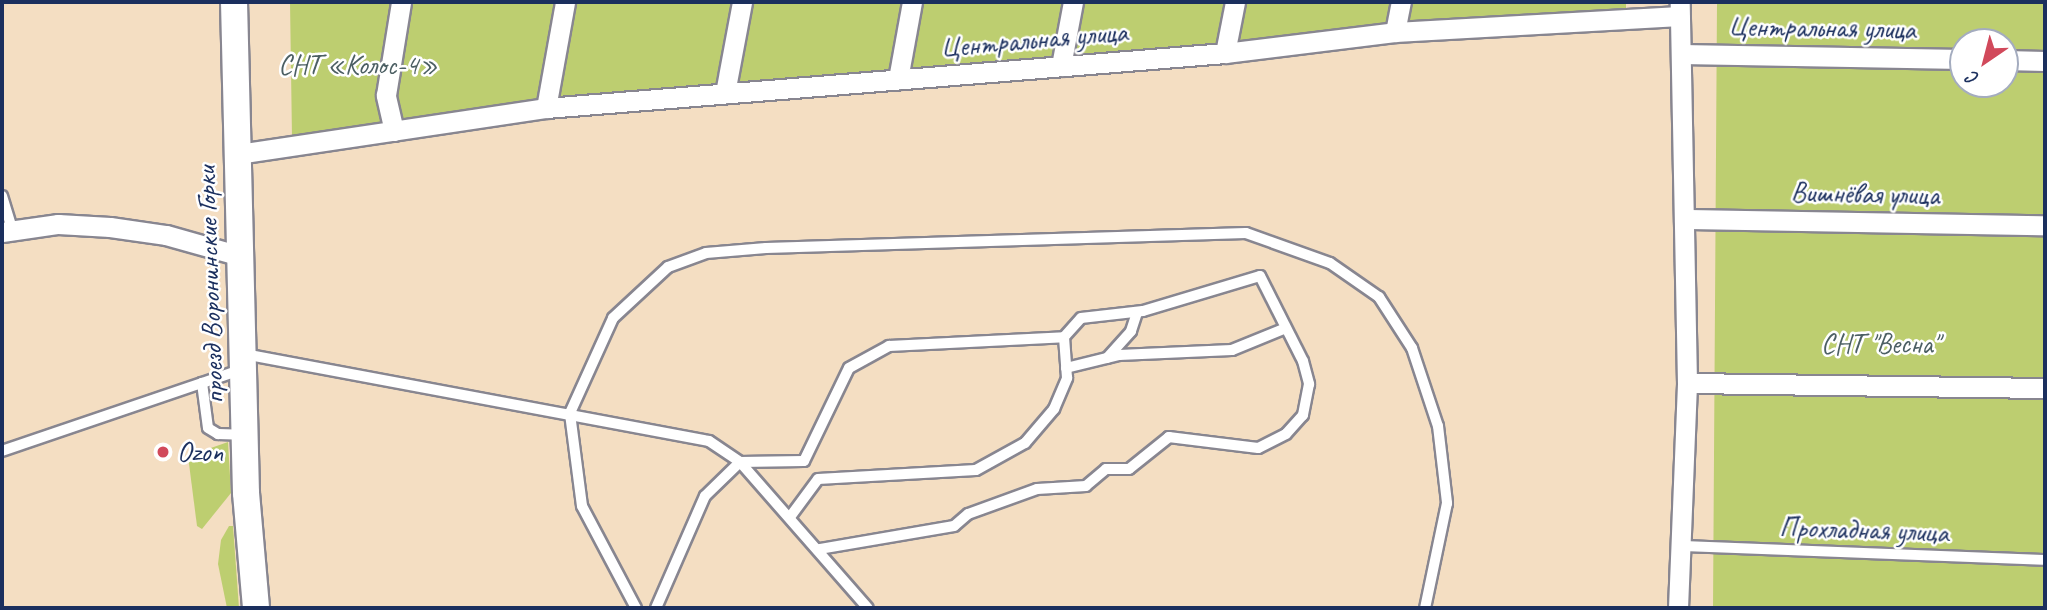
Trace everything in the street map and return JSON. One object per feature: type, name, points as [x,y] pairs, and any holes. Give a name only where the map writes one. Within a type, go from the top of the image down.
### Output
[{"type":"street","name":"проезд Воронинские Горки","points":[[234,2],[243,362],[257,608]]},
{"type":"street","points":[[394,131],[386,95],[401,2]]},
{"type":"street","points":[[546,108],[565,2]]},
{"type":"street","points":[[725,93],[742,2]]},
{"type":"street","points":[[898,79],[912,2]]},
{"type":"street","points":[[1061,66],[1073,2]]},
{"type":"street","points":[[1225,53],[1235,2]]},
{"type":"street","points":[[1395,32],[1401,2]]},
{"type":"street","name":"Центральная улица","points":[[237,154],[546,108],[1225,53],[1395,32],[1680,9]]},
{"type":"street","points":[[1678,608],[1687,383],[1680,9]]},
{"type":"street","name":"Центральная улица","points":[[1681,54],[1949,59]]},
{"type":"street","points":[[2019,60],[2045,61]]},
{"type":"street","name":"Вишнёвая улица","points":[[1684,219],[2045,225]]},
{"type":"street","points":[[7,230],[110,227],[166,235],[240,256]]},
{"type":"street","points":[[1687,383],[2045,388]]},
{"type":"lane","points":[[2,196],[7,230]]},
{"type":"lane","points":[[636,608],[582,506],[570,413],[613,318],[668,267],[706,253],[1110,234],[1246,233],[1330,263],[1379,297],[1412,348],[1437,426],[1447,503],[1425,608]]},
{"type":"lane","points":[[656,608],[705,496],[740,462],[804,461],[849,368],[889,346],[1064,337],[1081,318],[1138,312],[1261,276],[1309,384],[1303,415],[1286,435],[1258,448],[1169,437],[1129,468],[1106,469],[1086,486],[1037,489],[968,514],[954,526],[818,549]]},
{"type":"lane","points":[[1106,358],[1131,331],[1138,312]]},
{"type":"lane","points":[[1066,368],[1106,358],[1232,350],[1286,328]]},
{"type":"lane","points":[[790,517],[818,479],[976,470],[1025,443],[1054,409],[1066,368],[1064,337]]},
{"type":"lane","points":[[2,451],[202,383],[243,362],[570,413],[709,440],[740,462],[868,608]]},
{"type":"lane","points":[[202,383],[208,428],[218,434],[246,435]]},
{"type":"lane","name":"Прохладная улица","points":[[1682,546],[2045,560]]},
{"type":"green space","name":"СНТ «Колос-4»","points":[[290,2],[1626,2],[1626,11],[1407,21],[1216,44],[566,96],[292,138]]},
{"type":"green space","name":"СНТ \"Весна\"","points":[[1717,2],[2045,2],[2045,608],[1713,608]]},
{"type":"green space","points":[[228,442],[231,493],[202,529],[197,526],[188,456]]},
{"type":"green space","points":[[229,526],[233,526],[239,608],[227,608],[218,564],[221,540]]},
{"type":"place","name":"Ozon","points":[[163,452]]}]
